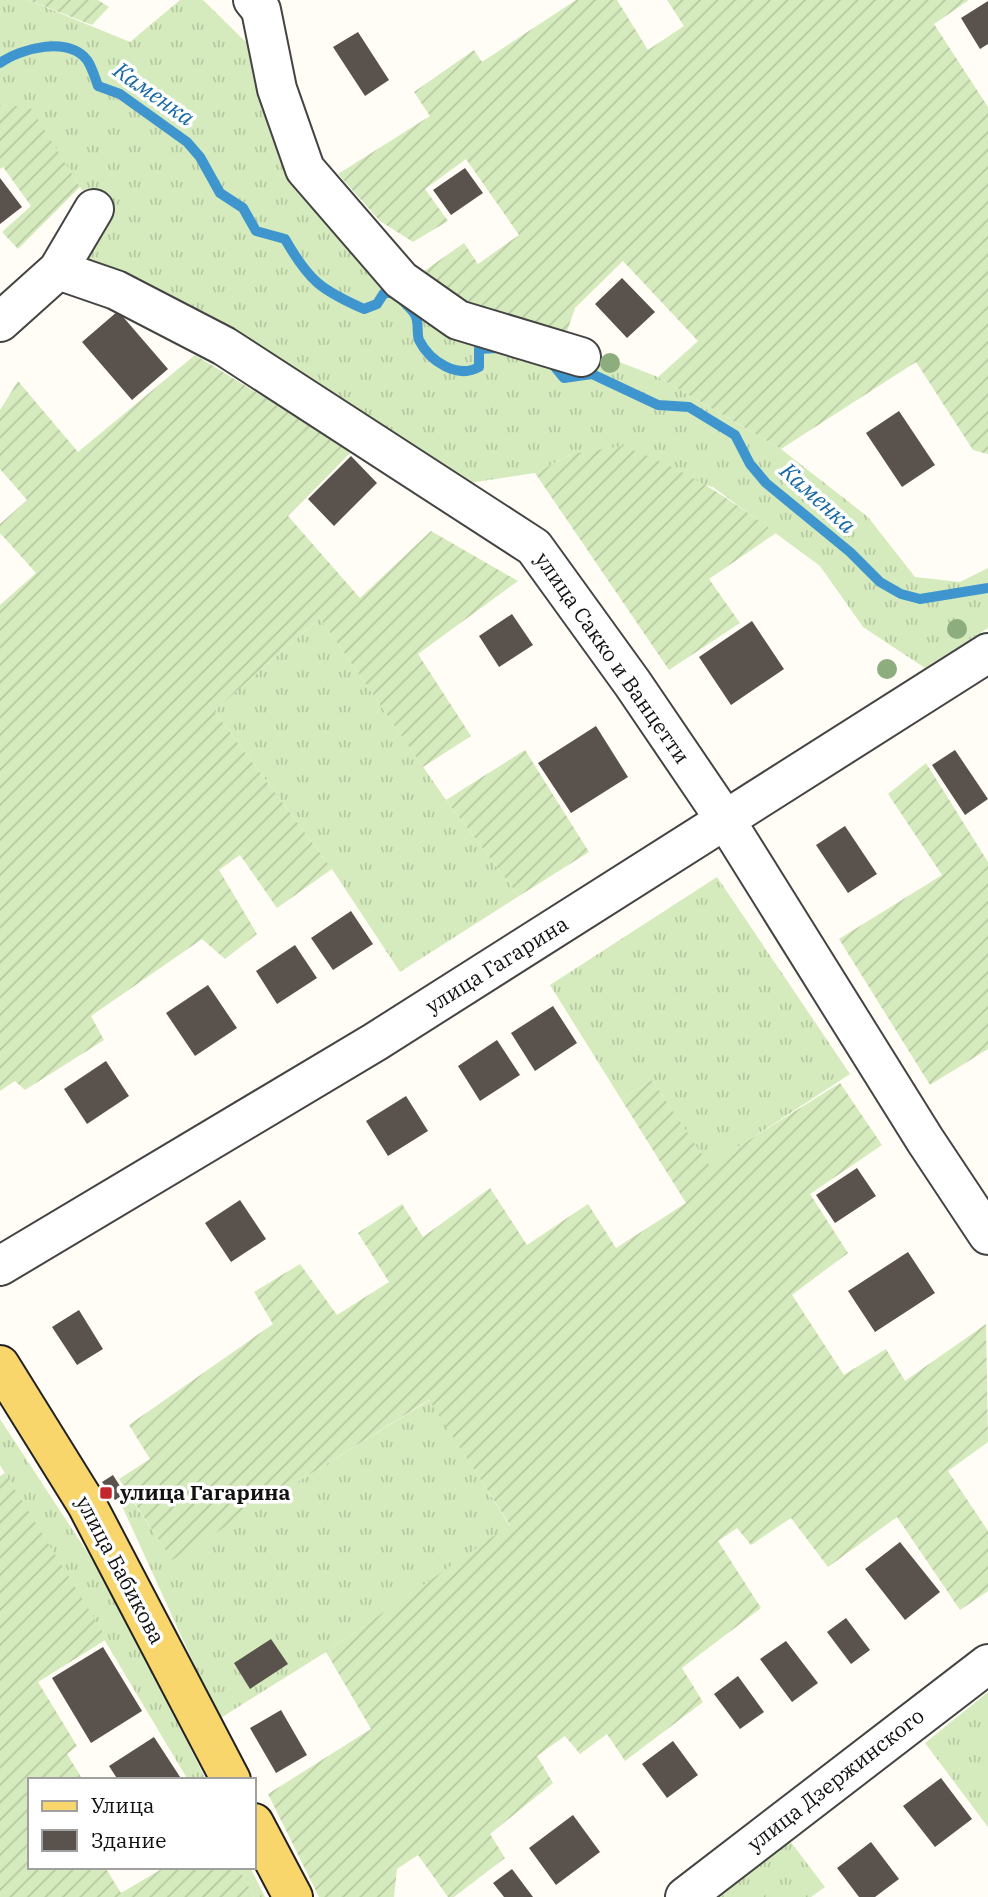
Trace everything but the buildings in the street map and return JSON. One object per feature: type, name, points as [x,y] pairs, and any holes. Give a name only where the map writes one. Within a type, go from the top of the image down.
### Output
[{"type":"main road","name":"улица Бабикова","points":[[0,1365],[87,1506],[229,1778]]},
{"type":"main road","points":[[256,1827],[293,1897]]},
{"type":"street","points":[[264,4],[277,89],[305,169],[401,280],[458,320],[580,357]]},
{"type":"street","points":[[0,322],[58,270],[93,209]]},
{"type":"street","name":"улица Сакко и Ванцетти","points":[[58,270],[116,290],[224,346],[534,547],[633,684],[726,821],[925,1140],[988,1235]]},
{"type":"street","name":"улица Гагарина","points":[[0,1266],[375,1042],[988,653]]},
{"type":"street","name":"улица Дзержинского","points":[[685,1897],[988,1664]]},
{"type":"green space","points":[[0,0],[28,0],[130,42],[180,0],[203,0],[254,50],[392,285],[574,368],[609,358],[658,377],[781,449],[868,517],[915,577],[960,582],[988,568],[988,628],[925,668],[863,627],[820,566],[713,487],[572,454],[535,473],[469,483],[325,393],[210,315],[83,258],[105,219],[80,187],[30,108],[0,105]]},
{"type":"green space","points":[[28,0],[98,0],[109,7],[92,25]]},
{"type":"green space","points":[[576,0],[617,0],[648,50],[684,26],[667,0],[969,0],[934,24],[988,107],[988,454],[973,450],[916,362],[781,449],[658,377],[698,341],[623,261],[575,308],[564,340],[459,305],[420,274],[464,243],[478,264],[519,235],[466,159],[425,189],[448,221],[413,242],[380,221],[338,174],[430,116],[414,92],[474,50],[482,62]]},
{"type":"green space","points":[[0,105],[30,107],[80,187],[18,249],[2,232],[31,206],[3,167],[0,169]]},
{"type":"green space","points":[[195,355],[352,451],[288,516],[360,598],[431,531],[518,581],[418,654],[471,736],[423,767],[320,618],[214,711],[332,869],[277,908],[240,855],[219,870],[257,934],[225,959],[202,939],[91,1016],[104,1040],[25,1090],[15,1081],[0,1091],[0,605],[36,573],[0,533],[0,524],[27,500],[0,469],[0,410],[18,381],[78,452]]},
{"type":"green space","points":[[622,446],[665,464],[702,484],[776,533],[709,579],[740,623],[669,670],[535,473],[572,454]]},
{"type":"green space","points":[[320,618],[446,800],[519,896],[400,972],[332,869],[214,711]]},
{"type":"green space","points":[[525,750],[589,852],[519,896],[446,800]]},
{"type":"green space","points":[[926,763],[988,862],[988,1049],[930,1085],[839,939],[942,875],[888,794]]},
{"type":"green space","points":[[717,877],[850,1074],[709,1166],[652,1080],[621,1099],[550,985]]},
{"type":"green space","points":[[652,1080],[709,1165],[840,1083],[882,1145],[810,1194],[848,1253],[792,1295],[844,1375],[886,1349],[905,1381],[986,1324],[988,1442],[948,1471],[988,1531],[988,1591],[960,1610],[897,1517],[828,1567],[791,1518],[751,1545],[737,1528],[718,1541],[761,1608],[682,1668],[703,1702],[625,1761],[607,1734],[580,1754],[565,1736],[537,1756],[553,1783],[490,1834],[505,1858],[454,1897],[448,1897],[418,1855],[397,1869],[394,1897],[319,1897],[268,1794],[371,1729],[326,1652],[510,1525],[429,1400],[172,1560],[119,1479],[150,1459],[129,1425],[273,1324],[254,1292],[300,1264],[337,1315],[389,1282],[358,1233],[402,1204],[423,1237],[490,1188],[527,1245],[588,1204],[616,1248],[686,1203],[621,1099]]},
{"type":"green space","points":[[430,1400],[510,1526],[326,1652],[219,1719],[122,1506],[132,1500],[172,1559]]},
{"type":"green space","points":[[0,1419],[112,1590],[205,1778],[187,1778],[0,1465]]},
{"type":"green space","points":[[5,1473],[107,1639],[38,1682],[77,1746],[67,1754],[82,1778],[28,1778],[28,1869],[106,1869],[121,1893],[162,1869],[239,1869],[254,1897],[0,1897],[0,1476]]},
{"type":"green space","points":[[988,1692],[988,1827],[925,1743]]},
{"type":"green space","points":[[790,1841],[825,1887],[811,1897],[717,1897]]},
{"type":"green space","points":[[239,1869],[251,1869],[265,1897],[254,1897]]},
{"type":"waterway","name":"Каменка","points":[[0,63],[20,53],[44,47],[57,46],[79,53],[89,63],[98,86],[120,94],[187,142],[200,157],[220,193],[243,208],[256,231],[285,239],[309,275],[326,290],[364,309],[377,304],[384,293],[395,293],[416,316],[418,337],[424,348],[437,361],[454,370],[479,367],[479,349],[497,348]]},
{"type":"waterway","name":"Каменка","points":[[550,361],[564,378],[592,374],[658,405],[689,407],[735,435],[750,464],[766,483],[850,552],[880,582],[901,594],[920,599],[988,588]]},
{"type":"place","name":"улица Гагарина","points":[[106,1493]]}]
